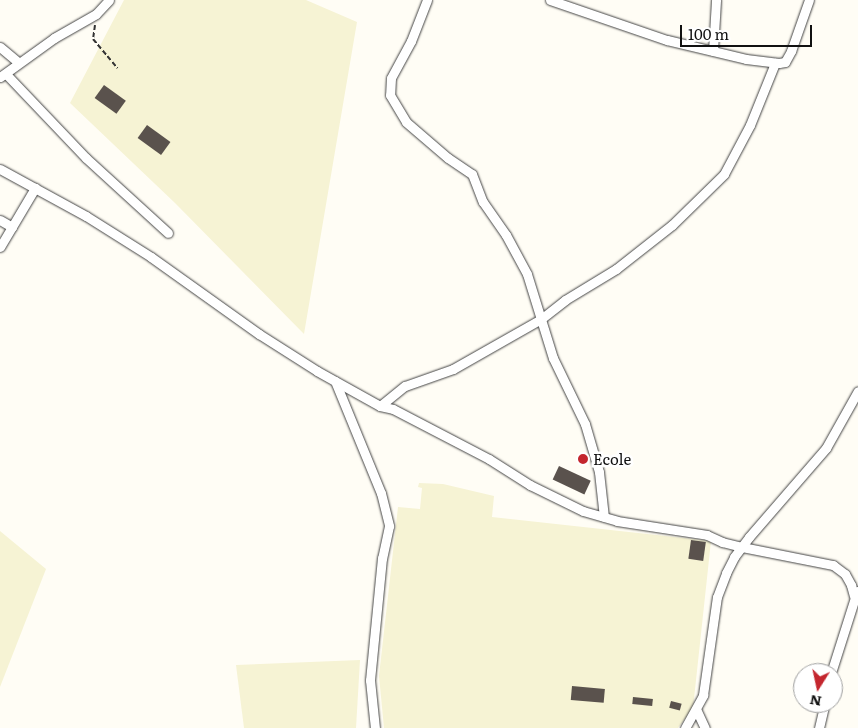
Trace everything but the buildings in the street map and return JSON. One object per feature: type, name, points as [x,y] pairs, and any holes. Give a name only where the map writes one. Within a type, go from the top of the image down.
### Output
[{"type":"street","points":[[109,0],[96,14],[18,62],[3,75],[86,158],[168,233]]},
{"type":"street","points":[[427,0],[411,41],[391,78],[390,95],[406,122],[448,158],[472,174],[483,202],[506,235],[527,274],[553,358],[586,424],[600,472],[604,517]]},
{"type":"street","points":[[550,0],[666,40],[776,63],[785,62],[809,0]]},
{"type":"street","points":[[713,51],[716,0]]},
{"type":"street","points":[[0,47],[18,62]]},
{"type":"street","points":[[380,406],[405,386],[452,369],[541,320],[564,300],[616,269],[672,225],[724,174],[750,125],[776,63]]},
{"type":"street","points":[[0,169],[86,216],[151,257],[259,334],[335,381],[380,406],[394,409],[489,460],[530,485],[583,511],[604,517],[707,535],[722,542],[742,547],[833,564],[845,574],[856,592],[834,663]]},
{"type":"street","points":[[0,247],[35,188]]},
{"type":"street","points":[[0,220],[12,227]]},
{"type":"street","points":[[335,381],[381,493],[389,526],[382,558],[370,680],[375,728]]},
{"type":"street","points":[[685,728],[703,695],[716,597],[726,573],[742,547],[826,448],[858,392]]},
{"type":"street","points":[[696,709],[705,728]]},
{"type":"street","points":[[819,728],[823,713]]},
{"type":"path","points":[[98,20],[94,28],[93,39],[117,68]]},
{"type":"shaded area","points":[[124,0],[306,0],[357,22],[304,334],[175,203],[70,103]]},
{"type":"shaded area","points":[[419,483],[443,484],[494,496],[492,517],[711,541],[693,708],[678,728],[384,728],[379,676],[398,507],[420,509],[422,488],[418,487]]},
{"type":"shaded area","points":[[0,531],[46,569],[0,687]]},
{"type":"shaded area","points":[[360,660],[356,728],[244,728],[236,665]]},
{"type":"place","name":"Ecole","points":[[583,459]]}]
